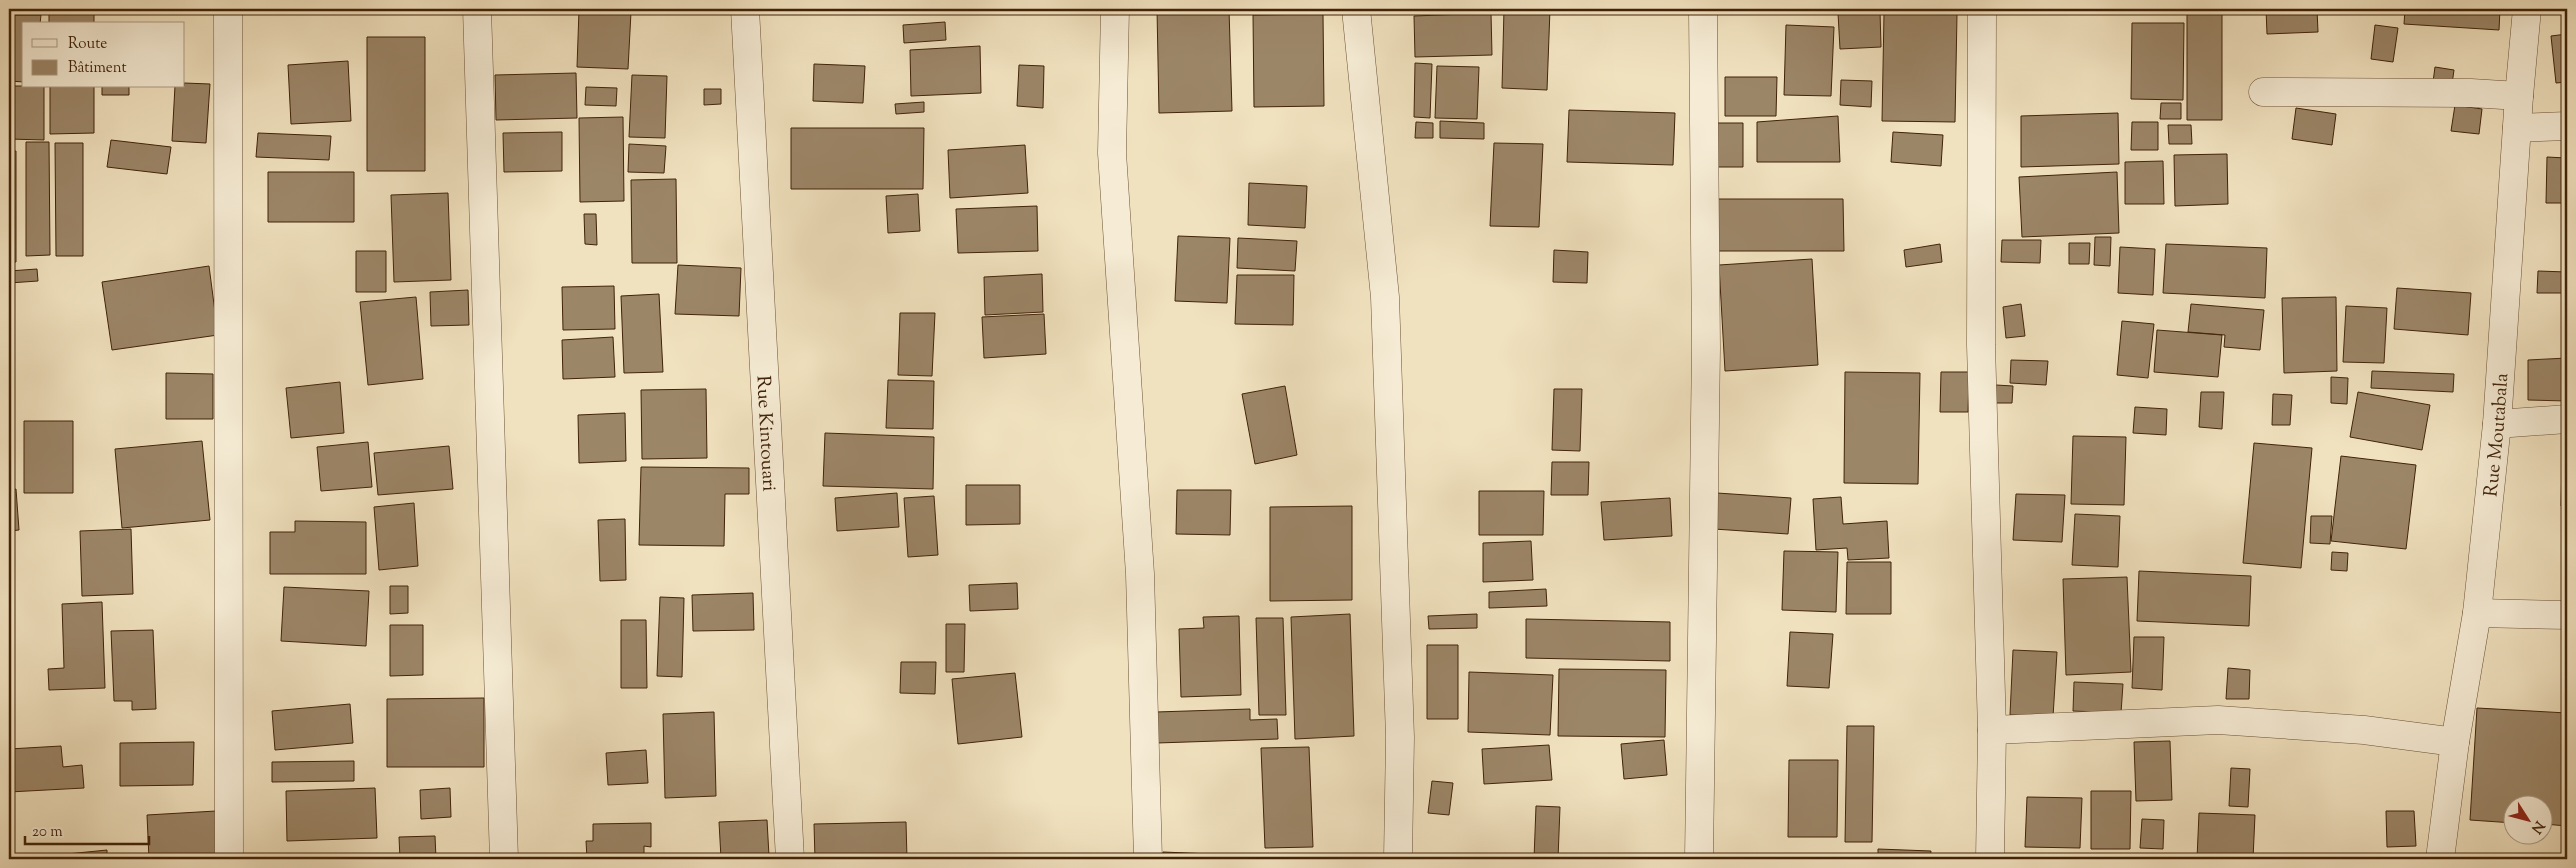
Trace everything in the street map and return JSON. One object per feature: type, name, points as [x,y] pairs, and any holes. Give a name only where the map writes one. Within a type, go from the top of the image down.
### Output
[{"type":"street","points":[[228,9],[229,859]]},
{"type":"street","points":[[477,9],[504,859]]},
{"type":"street","name":"Rue Kintouari","points":[[745,9],[790,859]]},
{"type":"street","points":[[1115,9],[1112,153],[1140,574],[1148,859]]},
{"type":"street","points":[[1356,9],[1385,297],[1400,738],[1398,859]]},
{"type":"street","points":[[1699,859],[1706,348],[1703,9]]},
{"type":"street","points":[[1982,9],[1981,345],[1992,730],[1990,859]]},
{"type":"street","name":"Rue Moutabala","points":[[2440,859],[2455,742],[2477,613],[2497,424],[2519,96],[2527,9]]},
{"type":"street","points":[[2263,92],[2471,92],[2519,96]]},
{"type":"street","points":[[2518,128],[2567,126]]},
{"type":"street","points":[[2497,424],[2567,419]]},
{"type":"street","points":[[2477,613],[2567,615]]},
{"type":"street","points":[[1992,730],[2218,720],[2364,730],[2455,742]]},
{"type":"building","points":[[1157,9],[1229,9],[1232,111],[1159,113]]},
{"type":"building","points":[[1504,9],[1550,9],[1547,90],[1502,88]]},
{"type":"building","points":[[2187,9],[2222,9],[2222,120],[2187,120]]},
{"type":"building","points":[[2266,9],[2317,9],[2318,32],[2267,34]]},
{"type":"building","points":[[2405,9],[2500,9],[2499,30],[2404,24]]},
{"type":"building","points":[[94,10],[94,22],[49,22],[49,11]]},
{"type":"building","points":[[579,10],[631,12],[628,69],[577,67]]},
{"type":"building","points":[[1880,11],[1881,47],[1840,49],[1838,13]]},
{"type":"building","points":[[1491,13],[1492,55],[1415,57],[1414,16]]},
{"type":"building","points":[[1323,14],[1324,106],[1254,107],[1253,15]]},
{"type":"building","points":[[1884,14],[1957,14],[1955,122],[1882,121]]},
{"type":"building","points":[[9,15],[41,15],[40,22],[22,22],[22,82],[9,81]]},
{"type":"building","points":[[945,22],[946,40],[904,43],[903,25]]},
{"type":"building","points":[[2132,23],[2184,23],[2183,100],[2131,99]]},
{"type":"building","points":[[1786,25],[1834,27],[1831,96],[1784,95]]},
{"type":"building","points":[[2375,25],[2398,28],[2393,62],[2371,59]]},
{"type":"building","points":[[2567,34],[2567,82],[2556,83],[2551,36]]},
{"type":"building","points":[[367,37],[425,37],[425,171],[367,171]]},
{"type":"building","points":[[980,46],[981,93],[911,96],[910,50]]},
{"type":"building","points":[[348,61],[351,121],[291,124],[288,65]]},
{"type":"building","points":[[1415,63],[1432,64],[1430,118],[1414,117]]},
{"type":"building","points":[[814,64],[865,66],[863,103],[813,101]]},
{"type":"building","points":[[1019,65],[1044,66],[1043,108],[1017,106]]},
{"type":"building","points":[[1437,66],[1479,67],[1477,119],[1435,118]]},
{"type":"building","points":[[2435,67],[2454,70],[2452,84],[2433,82]]},
{"type":"building","points":[[576,73],[577,118],[496,120],[495,75]]},
{"type":"building","points":[[632,75],[667,76],[665,138],[629,137]]},
{"type":"building","points":[[1725,77],[1777,77],[1776,116],[1725,116]]},
{"type":"building","points":[[1841,80],[1872,81],[1871,107],[1840,105]]},
{"type":"building","points":[[185,83],[210,84],[206,143],[172,141],[175,88],[185,88]]},
{"type":"building","points":[[9,86],[44,88],[44,140],[9,139]]},
{"type":"building","points":[[586,87],[617,88],[616,106],[585,105]]},
{"type":"building","points":[[50,88],[94,88],[94,133],[50,134]]},
{"type":"building","points":[[102,88],[129,88],[129,95],[102,95]]},
{"type":"building","points":[[704,89],[721,89],[721,104],[704,105]]},
{"type":"building","points":[[924,102],[924,112],[896,114],[895,104]]},
{"type":"building","points":[[2161,103],[2181,103],[2181,119],[2160,119]]},
{"type":"building","points":[[2455,105],[2482,109],[2479,134],[2451,131]]},
{"type":"building","points":[[2296,108],[2336,114],[2332,145],[2292,139]]},
{"type":"building","points":[[1569,110],[1675,113],[1673,165],[1567,162]]},
{"type":"building","points":[[2118,113],[2119,164],[2021,167],[2021,116]]},
{"type":"building","points":[[1838,116],[1840,162],[1757,162],[1757,122]]},
{"type":"building","points":[[623,117],[624,201],[580,202],[579,118]]},
{"type":"building","points":[[1440,121],[1484,123],[1484,139],[1440,138]]},
{"type":"building","points":[[1416,122],[1433,123],[1433,138],[1415,138]]},
{"type":"building","points":[[2132,122],[2158,122],[2158,150],[2131,150]]},
{"type":"building","points":[[1715,123],[1743,123],[1743,167],[1715,167]]},
{"type":"building","points":[[2168,125],[2191,125],[2192,144],[2169,144]]},
{"type":"building","points":[[791,128],[924,128],[923,189],[791,189]]},
{"type":"building","points":[[562,132],[562,171],[504,172],[503,133]]},
{"type":"building","points":[[1893,132],[1943,135],[1941,166],[1891,162]]},
{"type":"building","points":[[258,133],[331,136],[329,160],[256,157]]},
{"type":"building","points":[[111,140],[171,147],[167,174],[107,167]]},
{"type":"building","points":[[26,142],[49,142],[50,255],[26,256]]},
{"type":"building","points":[[55,143],[83,143],[83,256],[56,256]]},
{"type":"building","points":[[1494,143],[1543,144],[1539,227],[1490,226]]},
{"type":"building","points":[[629,144],[666,146],[664,173],[628,172]]},
{"type":"building","points":[[1025,145],[1028,193],[950,198],[948,150]]},
{"type":"building","points":[[9,151],[16,151],[16,262],[9,262]]},
{"type":"building","points":[[2227,154],[2228,204],[2175,206],[2174,155]]},
{"type":"building","points":[[2547,157],[2566,158],[2564,203],[2546,203]]},
{"type":"building","points":[[2163,161],[2164,204],[2125,204],[2125,162]]},
{"type":"building","points":[[268,172],[354,172],[354,222],[268,222]]},
{"type":"building","points":[[2117,172],[2119,233],[2022,237],[2019,177]]},
{"type":"building","points":[[676,179],[677,263],[632,263],[631,180]]},
{"type":"building","points":[[1249,183],[1307,186],[1305,228],[1248,225]]},
{"type":"building","points":[[448,193],[451,280],[394,282],[391,195]]},
{"type":"building","points":[[918,194],[920,231],[888,233],[886,196]]},
{"type":"building","points":[[1718,199],[1843,199],[1844,251],[1718,251]]},
{"type":"building","points":[[1037,206],[1038,251],[958,253],[956,209]]},
{"type":"building","points":[[584,214],[596,214],[597,245],[585,244]]},
{"type":"building","points":[[1178,236],[1230,238],[1227,303],[1175,301]]},
{"type":"building","points":[[2095,237],[2111,237],[2110,266],[2094,265]]},
{"type":"building","points":[[1238,238],[1297,241],[1295,271],[1237,268]]},
{"type":"building","points":[[2002,240],[2041,240],[2040,263],[2001,262]]},
{"type":"building","points":[[2069,243],[2090,243],[2089,264],[2069,264]]},
{"type":"building","points":[[1940,244],[1942,262],[1906,267],[1904,250]]},
{"type":"building","points":[[2166,244],[2267,248],[2265,298],[2163,293]]},
{"type":"building","points":[[2120,247],[2155,249],[2153,295],[2118,293]]},
{"type":"building","points":[[1554,250],[1588,252],[1587,283],[1553,282]]},
{"type":"building","points":[[356,251],[386,251],[386,292],[356,292]]},
{"type":"building","points":[[1812,259],[1818,365],[1725,371],[1719,265]]},
{"type":"building","points":[[678,265],[741,268],[739,316],[675,314]]},
{"type":"building","points":[[209,266],[218,335],[112,350],[102,282]]},
{"type":"building","points":[[37,269],[38,281],[9,283],[9,271]]},
{"type":"building","points":[[2538,271],[2567,272],[2567,293],[2537,293]]},
{"type":"building","points":[[1042,274],[1043,312],[985,315],[984,277]]},
{"type":"building","points":[[1237,275],[1294,275],[1293,325],[1235,324]]},
{"type":"building","points":[[614,286],[615,329],[563,330],[562,287]]},
{"type":"building","points":[[2397,288],[2471,293],[2468,335],[2394,329]]},
{"type":"building","points":[[468,290],[469,325],[431,326],[430,292]]},
{"type":"building","points":[[659,294],[663,372],[624,373],[621,296]]},
{"type":"building","points":[[416,297],[423,379],[368,385],[360,302]]},
{"type":"building","points":[[2336,297],[2337,371],[2284,373],[2282,298]]},
{"type":"building","points":[[2021,304],[2025,336],[2006,338],[2003,307]]},
{"type":"building","points":[[2191,304],[2264,310],[2260,350],[2224,347],[2225,335],[2188,332]]},
{"type":"building","points":[[2346,306],[2387,308],[2384,363],[2343,362]]},
{"type":"building","points":[[900,313],[935,313],[932,376],[898,375]]},
{"type":"building","points":[[1044,314],[1046,354],[984,358],[982,317]]},
{"type":"building","points":[[2122,321],[2154,324],[2148,378],[2117,375]]},
{"type":"building","points":[[2157,330],[2222,335],[2218,377],[2154,372]]},
{"type":"building","points":[[613,337],[615,377],[563,379],[562,340]]},
{"type":"building","points":[[2567,358],[2567,401],[2528,400],[2528,360]]},
{"type":"building","points":[[2011,360],[2048,361],[2046,385],[2010,383]]},
{"type":"building","points":[[2372,371],[2454,374],[2453,392],[2371,388]]},
{"type":"building","points":[[1845,372],[1920,373],[1918,484],[1844,483]]},
{"type":"building","points":[[1941,372],[1969,372],[1968,412],[1940,412]]},
{"type":"building","points":[[166,373],[213,374],[213,419],[166,419]]},
{"type":"building","points":[[2331,377],[2348,378],[2347,404],[2331,403]]},
{"type":"building","points":[[888,380],[934,381],[933,429],[886,428]]},
{"type":"building","points":[[340,382],[344,433],[291,438],[286,388]]},
{"type":"building","points":[[1996,385],[2013,386],[2012,403],[1994,403]]},
{"type":"building","points":[[1285,386],[1297,455],[1255,464],[1242,394]]},
{"type":"building","points":[[706,389],[707,458],[642,459],[641,390]]},
{"type":"building","points":[[1554,389],[1582,389],[1580,451],[1552,450]]},
{"type":"building","points":[[2201,392],[2224,392],[2222,429],[2199,427]]},
{"type":"building","points":[[2358,392],[2430,405],[2422,450],[2350,437]]},
{"type":"building","points":[[2273,394],[2292,395],[2290,425],[2272,425]]},
{"type":"building","points":[[2135,407],[2167,409],[2166,435],[2133,433]]},
{"type":"building","points":[[625,413],[626,461],[579,463],[578,415]]},
{"type":"building","points":[[24,421],[73,421],[73,493],[24,493]]},
{"type":"building","points":[[825,433],[934,437],[933,489],[823,486]]},
{"type":"building","points":[[2073,436],[2126,437],[2124,505],[2071,504]]},
{"type":"building","points":[[202,441],[210,520],[122,528],[115,449]]},
{"type":"building","points":[[368,442],[372,487],[321,491],[317,447]]},
{"type":"building","points":[[2254,443],[2312,448],[2301,568],[2243,563]]},
{"type":"building","points":[[449,446],[453,489],[378,495],[374,453]]},
{"type":"building","points":[[2341,456],[2416,465],[2406,549],[2331,541]]},
{"type":"building","points":[[1552,462],[1589,462],[1588,495],[1551,495]]},
{"type":"building","points":[[2562,462],[2567,462],[2567,506],[2561,506]]},
{"type":"building","points":[[641,467],[749,468],[749,494],[725,494],[724,546],[639,545]]},
{"type":"building","points":[[966,485],[1020,485],[1020,524],[966,525]]},
{"type":"building","points":[[16,489],[19,530],[9,531],[9,490]]},
{"type":"building","points":[[1177,490],[1231,490],[1230,535],[1176,534]]},
{"type":"building","points":[[1479,491],[1544,491],[1543,535],[1479,535]]},
{"type":"building","points":[[897,493],[899,527],[837,531],[835,498]]},
{"type":"building","points":[[1717,493],[1791,498],[1788,534],[1714,529]]},
{"type":"building","points":[[2016,494],[2065,495],[2062,542],[2013,540]]},
{"type":"building","points":[[934,496],[938,555],[908,557],[904,498]]},
{"type":"building","points":[[1841,497],[1843,524],[1887,521],[1889,558],[1848,560],[1847,548],[1816,550],[1813,499]]},
{"type":"building","points":[[1670,498],[1672,536],[1604,540],[1601,502]]},
{"type":"building","points":[[414,503],[418,566],[379,570],[374,507]]},
{"type":"building","points":[[1352,506],[1352,600],[1270,601],[1270,507]]},
{"type":"building","points":[[2075,514],[2120,516],[2118,567],[2072,565]]},
{"type":"building","points":[[2311,516],[2332,516],[2330,544],[2310,543]]},
{"type":"building","points":[[625,519],[626,580],[600,581],[598,520]]},
{"type":"building","points":[[295,521],[366,522],[366,574],[270,574],[270,532],[295,532]]},
{"type":"building","points":[[131,529],[133,594],[82,596],[80,531]]},
{"type":"building","points":[[1531,541],[1533,580],[1483,582],[1483,543]]},
{"type":"building","points":[[1784,551],[1838,552],[1836,612],[1782,610]]},
{"type":"building","points":[[2332,552],[2348,553],[2347,571],[2331,570]]},
{"type":"building","points":[[1847,562],[1891,562],[1891,614],[1846,614]]},
{"type":"building","points":[[2139,571],[2251,576],[2249,626],[2137,621]]},
{"type":"building","points":[[2127,577],[2131,672],[2066,675],[2063,579]]},
{"type":"building","points":[[1017,583],[1018,609],[970,611],[969,585]]},
{"type":"building","points":[[390,586],[408,586],[408,613],[390,614]]},
{"type":"building","points":[[284,587],[369,591],[366,646],[281,641]]},
{"type":"building","points":[[1546,589],[1547,606],[1489,608],[1489,592]]},
{"type":"building","points":[[753,593],[754,630],[693,631],[692,595]]},
{"type":"building","points":[[660,597],[684,598],[682,677],[657,676]]},
{"type":"building","points":[[102,602],[105,688],[49,690],[48,669],[64,668],[62,604]]},
{"type":"building","points":[[1350,614],[1354,736],[1295,739],[1291,617]]},
{"type":"building","points":[[1477,614],[1477,628],[1429,629],[1428,616]]},
{"type":"building","points":[[1239,616],[1241,695],[1181,697],[1179,629],[1204,628],[1203,617]]},
{"type":"building","points":[[1256,618],[1283,618],[1286,715],[1259,715]]},
{"type":"building","points":[[1526,619],[1670,622],[1670,661],[1526,658]]},
{"type":"building","points":[[621,620],[646,620],[647,688],[621,688]]},
{"type":"building","points":[[946,624],[965,624],[964,672],[946,672]]},
{"type":"building","points":[[390,625],[423,625],[423,675],[390,676]]},
{"type":"building","points":[[153,630],[156,709],[132,710],[132,701],[114,701],[111,631]]},
{"type":"building","points":[[1790,632],[1833,634],[1829,688],[1787,686]]},
{"type":"building","points":[[2134,637],[2164,637],[2162,690],[2132,688]]},
{"type":"building","points":[[1427,645],[1458,645],[1458,719],[1427,719]]},
{"type":"building","points":[[2013,650],[2057,652],[2053,717],[2010,715]]},
{"type":"building","points":[[901,662],[936,662],[935,694],[900,693]]},
{"type":"building","points":[[2228,668],[2250,670],[2249,699],[2226,699]]},
{"type":"building","points":[[1559,669],[1666,670],[1665,737],[1558,736]]},
{"type":"building","points":[[1469,672],[1553,675],[1550,735],[1468,732]]},
{"type":"building","points":[[1015,673],[1022,737],[958,744],[952,679]]},
{"type":"building","points":[[2074,682],[2123,684],[2121,713],[2073,711]]},
{"type":"building","points":[[484,698],[484,767],[387,767],[387,699]]},
{"type":"building","points":[[350,704],[353,743],[275,750],[272,711]]},
{"type":"building","points":[[2477,708],[2567,713],[2567,826],[2554,825],[2554,796],[2504,796],[2504,822],[2470,820]]},
{"type":"building","points":[[1250,709],[1250,720],[1277,719],[1278,739],[1157,743],[1156,712]]},
{"type":"building","points":[[714,712],[716,796],[665,798],[663,714]]},
{"type":"building","points":[[1847,726],[1874,726],[1872,842],[1845,842]]},
{"type":"building","points":[[1664,740],[1667,775],[1624,779],[1621,744]]},
{"type":"building","points":[[2170,741],[2172,800],[2136,801],[2134,742]]},
{"type":"building","points":[[194,742],[193,785],[120,786],[120,743]]},
{"type":"building","points":[[1549,745],[1552,780],[1484,784],[1482,749]]},
{"type":"building","points":[[61,746],[63,767],[82,765],[84,788],[9,792],[9,749]]},
{"type":"building","points":[[1309,747],[1313,847],[1265,848],[1261,748]]},
{"type":"building","points":[[646,750],[648,783],[608,785],[606,753]]},
{"type":"building","points":[[1789,760],[1838,760],[1837,837],[1788,837]]},
{"type":"building","points":[[354,761],[354,781],[272,782],[272,762]]},
{"type":"building","points":[[2231,768],[2250,769],[2248,807],[2229,806]]},
{"type":"building","points":[[1432,781],[1453,783],[1449,815],[1428,813]]},
{"type":"building","points":[[375,788],[377,838],[287,841],[286,791]]},
{"type":"building","points":[[450,788],[451,817],[421,819],[420,790]]},
{"type":"building","points":[[2091,791],[2131,791],[2130,849],[2091,849]]},
{"type":"building","points":[[2027,797],[2082,798],[2080,848],[2025,847]]},
{"type":"building","points":[[1536,806],[1560,807],[1558,859],[1534,859]]},
{"type":"building","points":[[216,811],[219,859],[149,859],[147,815]]},
{"type":"building","points":[[2386,811],[2414,811],[2416,846],[2387,847]]},
{"type":"building","points":[[2199,813],[2255,815],[2253,859],[2197,859]]},
{"type":"building","points":[[2142,819],[2164,820],[2163,849],[2140,848]]},
{"type":"building","points":[[767,820],[769,856],[721,858],[719,822]]},
{"type":"building","points":[[906,822],[907,859],[815,859],[814,824]]},
{"type":"building","points":[[651,823],[651,847],[644,846],[644,858],[587,858],[586,841],[593,841],[593,824]]},
{"type":"building","points":[[435,836],[436,859],[400,859],[399,837]]},
{"type":"building","points":[[1878,849],[1931,851],[1930,859],[1878,859]]},
{"type":"building","points":[[107,850],[107,859],[58,859],[57,855]]},
{"type":"building","points":[[1163,852],[1211,854],[1211,859],[1163,859]]}]
